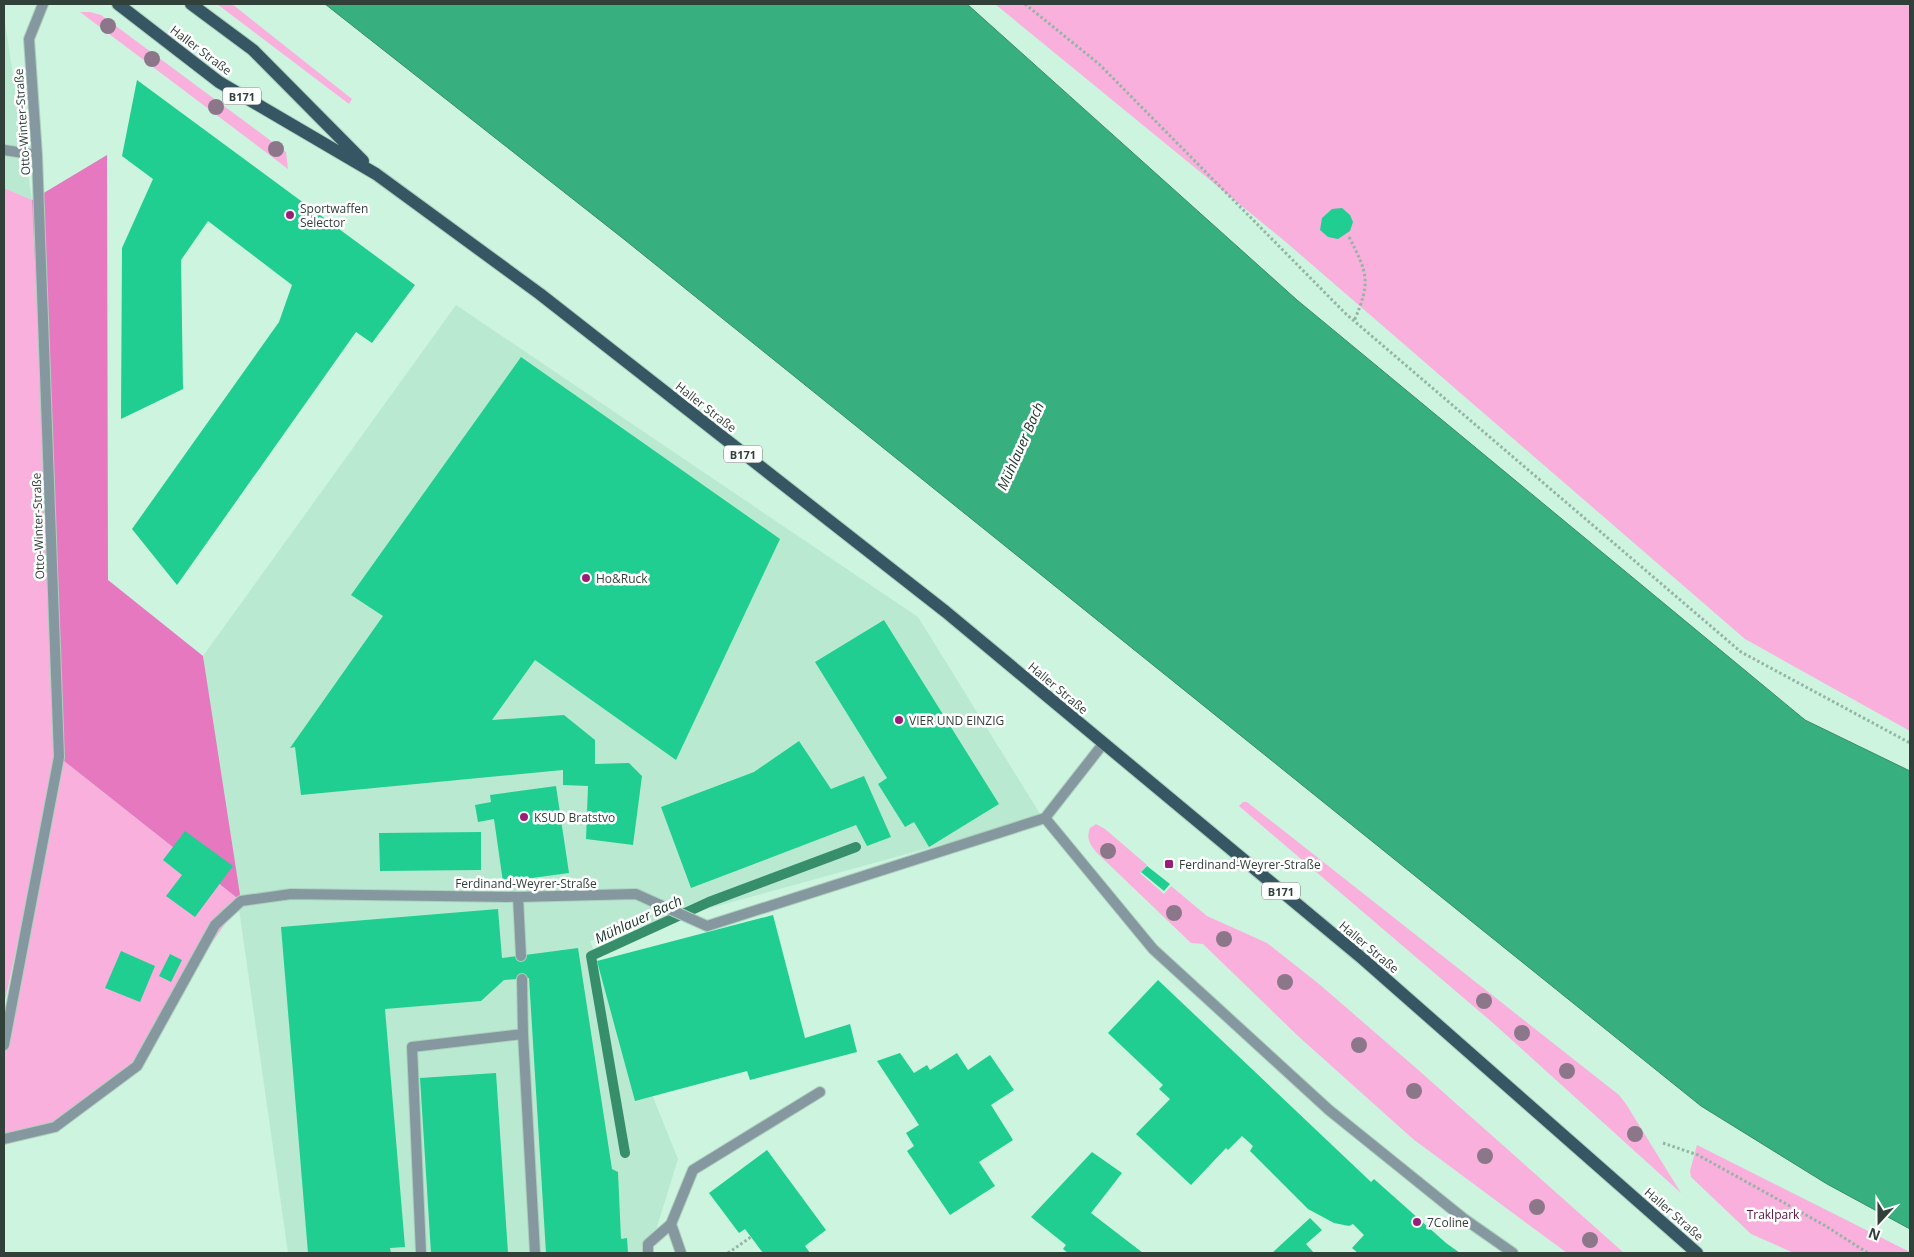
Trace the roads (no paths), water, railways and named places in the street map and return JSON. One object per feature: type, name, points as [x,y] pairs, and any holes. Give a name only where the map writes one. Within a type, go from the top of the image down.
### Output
[{"type":"main road","name":"Haller Straße","points":[[118,4],[219,82],[376,174],[540,294],[946,612],[1363,959],[1697,1253]]},
{"type":"main road","name":"Haller Straße","points":[[191,4],[252,50],[376,174]]},
{"type":"street","name":"Otto-Winter-Straße","points":[[4,1045],[59,757],[37,155],[29,39],[43,4]]},
{"type":"street","points":[[4,150],[37,155]]},
{"type":"street","points":[[1103,744],[1045,818],[1153,949],[1329,1110],[1463,1218],[1513,1253]]},
{"type":"street","name":"Ferdinand-Weyrer-Straße","points":[[4,1139],[55,1128],[137,1066],[215,925],[241,902],[291,894],[518,897],[636,894],[707,926],[1045,818]]},
{"type":"street","points":[[518,897],[521,956]]},
{"type":"street","points":[[522,979],[523,1034],[536,1253]]},
{"type":"street","points":[[422,1253],[412,1046],[523,1034]]},
{"type":"street","points":[[648,1253],[648,1244],[672,1224],[694,1170],[820,1092]]},
{"type":"street","points":[[672,1224],[680,1253]]},
{"type":"water","points":[[325,4],[967,4],[1297,300],[1805,720],[1910,771],[1910,1229],[1827,1184],[1701,1106],[625,240]]},
{"type":"waterway","name":"Mühlauer Bach","points":[[625,1153],[591,956],[709,902],[856,847]]},
{"type":"place","name":"Sportwaffen Selector","points":[[290,215]]},
{"type":"place","name":"Ho&Ruck","points":[[586,578]]},
{"type":"place","name":"VIER UND EINZIG","points":[[899,720]]},
{"type":"place","name":"KSUD Bratstvo","points":[[524,817]]},
{"type":"place","name":"Ferdinand-Weyrer-Straße","points":[[1169,864]]},
{"type":"place","name":"7Coline","points":[[1417,1222]]},
{"type":"park label","name":"Traklpark","points":[[1773,1214]]}]
